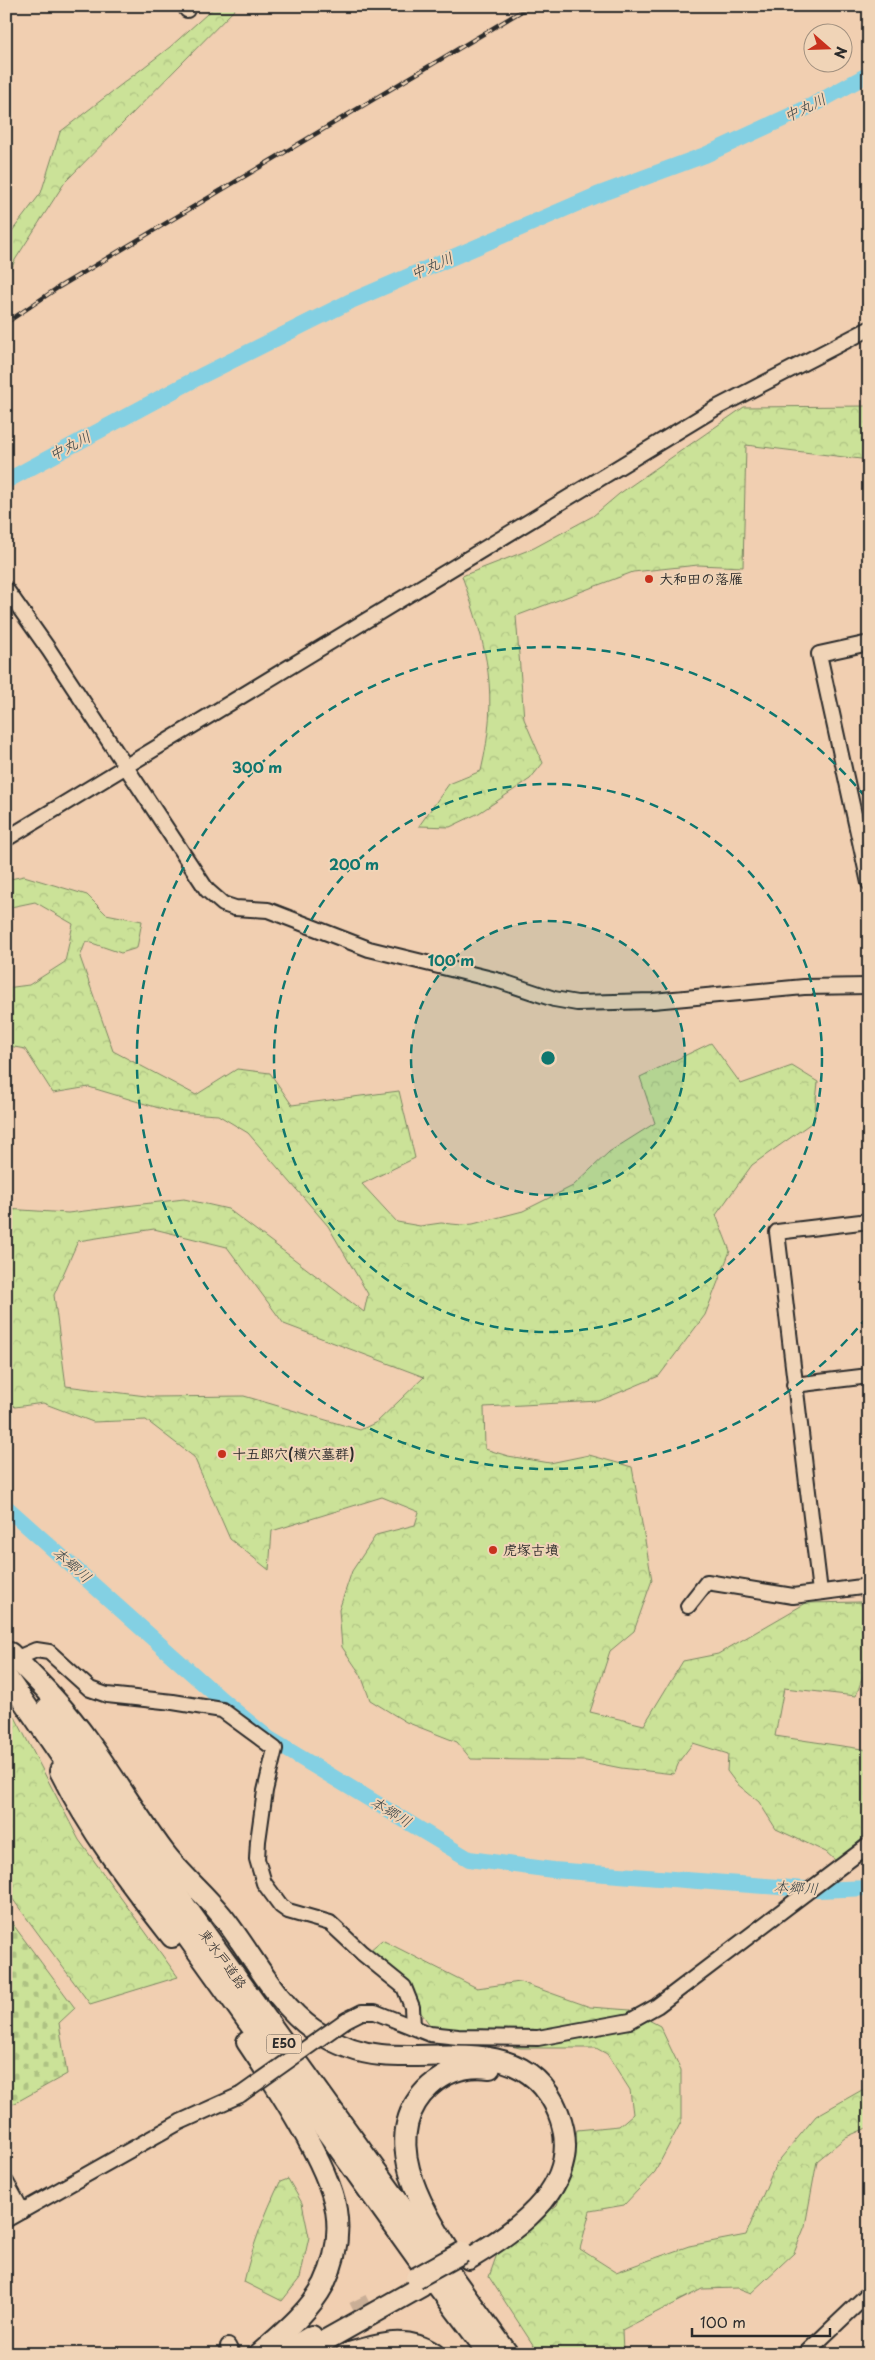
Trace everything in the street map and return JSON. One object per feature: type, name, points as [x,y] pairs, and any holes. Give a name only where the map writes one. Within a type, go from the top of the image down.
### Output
[{"type":"highway","points":[[13,1653],[47,1689],[88,1740],[165,1853],[222,1916],[287,2004],[314,2030],[338,2043],[367,2053],[397,2056],[455,2054],[488,2057],[514,2065],[533,2077],[558,2110],[564,2139],[561,2168],[556,2182],[547,2196],[524,2223],[428,2277],[301,2354]]},
{"type":"highway","name":"東水戸道路","points":[[13,1653],[163,1875],[428,2277]]},
{"type":"highway","name":"東水戸道路","points":[[6,1676],[150,1885],[428,2277]]},
{"type":"highway","points":[[34,1717],[74,1800],[137,1893],[190,1961],[257,2058],[317,2158],[330,2189],[338,2224],[337,2242],[329,2272],[314,2300],[301,2316],[259,2354]]},
{"type":"highway","points":[[466,2256],[530,2205],[548,2179],[555,2150],[553,2122],[541,2099],[522,2080],[488,2067],[454,2071],[443,2076],[426,2090],[418,2100],[408,2124],[407,2156],[415,2191],[431,2222],[518,2354]]},
{"type":"highway","points":[[281,2354],[362,2308],[428,2277]]},
{"type":"highway","name":"E50","points":[[428,2277],[489,2354]]},
{"type":"highway","name":"E50","points":[[428,2277],[508,2354]]},
{"type":"highway","points":[[346,2354],[400,2342],[415,2344],[434,2354]]},
{"type":"street","points":[[6,839],[126,768],[716,408],[869,329]]},
{"type":"street","points":[[6,589],[207,890],[216,898],[235,908],[268,910],[369,949],[500,981],[554,999],[589,1004],[804,987],[869,986]]},
{"type":"street","points":[[869,643],[819,654],[866,857],[869,883]]},
{"type":"street","points":[[820,1592],[776,1232],[869,1221]]},
{"type":"street","points":[[794,1385],[869,1376]]},
{"type":"street","points":[[688,1606],[707,1582],[793,1596],[869,1586]]},
{"type":"street","points":[[13,1653],[36,1650],[49,1652],[90,1689],[107,1695],[174,1702],[222,1710],[275,1749],[263,1799],[258,1841],[257,1859],[264,1882],[281,1906],[288,1912],[330,1923],[362,1953],[404,1987],[412,2007],[413,2027]]},
{"type":"street","points":[[6,2220],[180,2122],[240,2095],[346,2020],[362,2012],[375,2012],[430,2034],[458,2038],[538,2038],[630,2021],[657,2006],[802,1896],[815,1884],[869,1845]]},
{"type":"street","points":[[6,2182],[22,2211]]},
{"type":"street","points":[[805,2354],[869,2293]]},
{"type":"green space","points":[[216,6],[238,6],[65,182],[15,260],[6,282],[6,239],[41,193],[60,132],[170,47]]},
{"type":"green space","points":[[869,406],[869,460],[746,445],[743,567],[698,565],[633,572],[516,616],[524,719],[543,763],[530,779],[479,813],[450,827],[419,826],[449,784],[481,771],[486,744],[490,695],[488,672],[478,627],[462,576],[534,548],[593,516],[619,494],[744,407]]},
{"type":"green space","points":[[24,876],[87,895],[106,914],[142,921],[137,948],[121,953],[86,941],[80,957],[113,1051],[196,1095],[237,1069],[270,1073],[292,1105],[399,1091],[415,1158],[362,1184],[397,1222],[420,1226],[441,1223],[473,1224],[523,1211],[573,1186],[609,1152],[655,1123],[640,1077],[711,1043],[741,1084],[792,1066],[818,1082],[814,1121],[752,1165],[716,1215],[730,1251],[705,1315],[659,1376],[599,1401],[484,1407],[485,1449],[508,1456],[550,1463],[589,1455],[632,1467],[652,1580],[634,1631],[610,1651],[590,1712],[644,1725],[683,1661],[718,1654],[806,1603],[861,1602],[868,1628],[869,1649],[865,1670],[856,1696],[784,1688],[775,1736],[869,1750],[869,1833],[836,1861],[826,1852],[776,1829],[759,1802],[736,1783],[727,1771],[728,1754],[693,1743],[680,1760],[674,1774],[621,1768],[586,1761],[471,1759],[457,1742],[406,1722],[370,1700],[361,1675],[342,1647],[339,1610],[352,1571],[376,1535],[415,1525],[419,1512],[382,1497],[272,1531],[269,1570],[230,1539],[194,1457],[146,1420],[93,1422],[43,1403],[15,1407],[6,1399],[6,1209],[68,1213],[184,1199],[228,1209],[364,1312],[368,1294],[328,1226],[248,1133],[218,1115],[172,1112],[89,1087],[53,1093],[25,1049],[9,1046],[6,1048],[6,988],[29,985],[65,962],[73,924],[35,902],[6,908],[6,880]],"holes":[[[154,1229],[227,1247],[284,1324],[424,1377],[377,1422],[360,1430],[244,1396],[154,1397],[66,1386],[54,1295],[78,1241]]]},
{"type":"green space","points":[[14,1715],[79,1840],[178,1977],[90,2004],[6,1890],[6,1725]]},
{"type":"green space","points":[[6,1915],[75,2008],[59,2023],[67,2074],[6,2108]]},
{"type":"green space","points":[[382,1940],[477,1988],[520,1982],[590,2007],[630,2010],[660,2026],[681,2070],[681,2122],[655,2172],[624,2205],[590,2211],[580,2249],[616,2272],[689,2246],[746,2235],[776,2164],[816,2116],[869,2086],[869,2127],[846,2137],[817,2161],[805,2226],[794,2253],[751,2293],[738,2288],[702,2289],[622,2330],[623,2351],[621,2354],[539,2354],[489,2277],[498,2251],[557,2205],[569,2171],[577,2130],[619,2126],[633,2114],[630,2090],[607,2054],[596,2048],[520,2048],[433,2029],[419,2010],[404,1980],[369,1951]]},
{"type":"green space","points":[[288,2179],[302,2203],[309,2237],[300,2278],[282,2301],[244,2282],[255,2243],[269,2206],[280,2182]]},
{"type":"waterway","name":"中丸川","points":[[6,481],[201,376],[351,301],[597,195],[705,155],[811,106],[869,74]]},
{"type":"waterway","name":"本郷川","points":[[6,1507],[223,1701],[268,1738],[469,1859],[553,1870],[818,1890],[869,1888]]},
{"type":"tunnel","points":[[354,2312],[370,2304]]},
{"type":"railway","points":[[6,323],[59,287],[530,6]]},
{"type":"place","name":"大和田の落雁","points":[[649,579]]},
{"type":"place","name":"十五郎穴(横穴墓群)","points":[[222,1454]]},
{"type":"place","name":"虎塚古墳","points":[[493,1550]]}]
